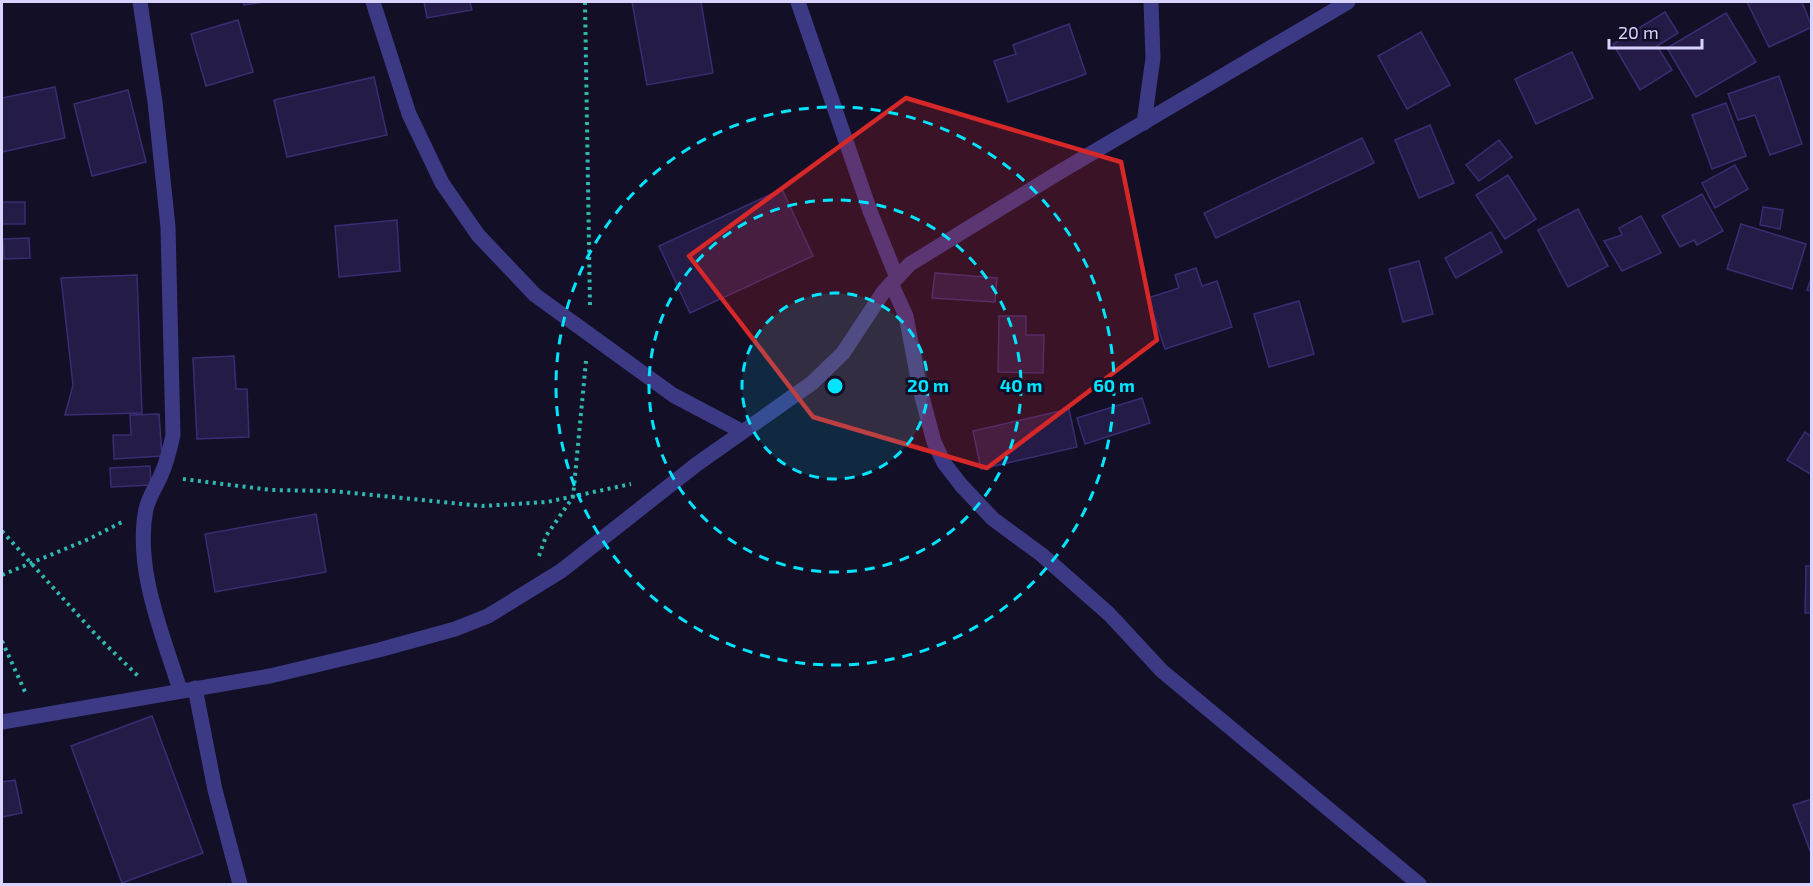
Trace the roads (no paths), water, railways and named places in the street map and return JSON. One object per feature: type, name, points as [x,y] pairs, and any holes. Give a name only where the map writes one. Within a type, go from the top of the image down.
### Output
[{"type":"street","points":[[140,2],[155,102],[168,227],[173,435],[161,476],[147,506],[143,526],[144,550],[151,591],[180,690]]},
{"type":"street","points":[[373,2],[409,114],[442,183],[478,235],[535,295],[674,395],[741,431]]},
{"type":"street","points":[[798,2],[906,316],[920,389],[934,442],[944,463],[993,519],[1042,555],[1109,614],[1162,670],[1419,885]]},
{"type":"street","points":[[1144,123],[1153,58],[1151,2]]},
{"type":"street","points":[[2,722],[270,676],[400,644],[463,626],[488,616],[561,571],[741,431],[812,384],[843,353],[862,320],[910,264],[1347,2]]},
{"type":"street","points":[[195,688],[215,790],[240,885]]}]
